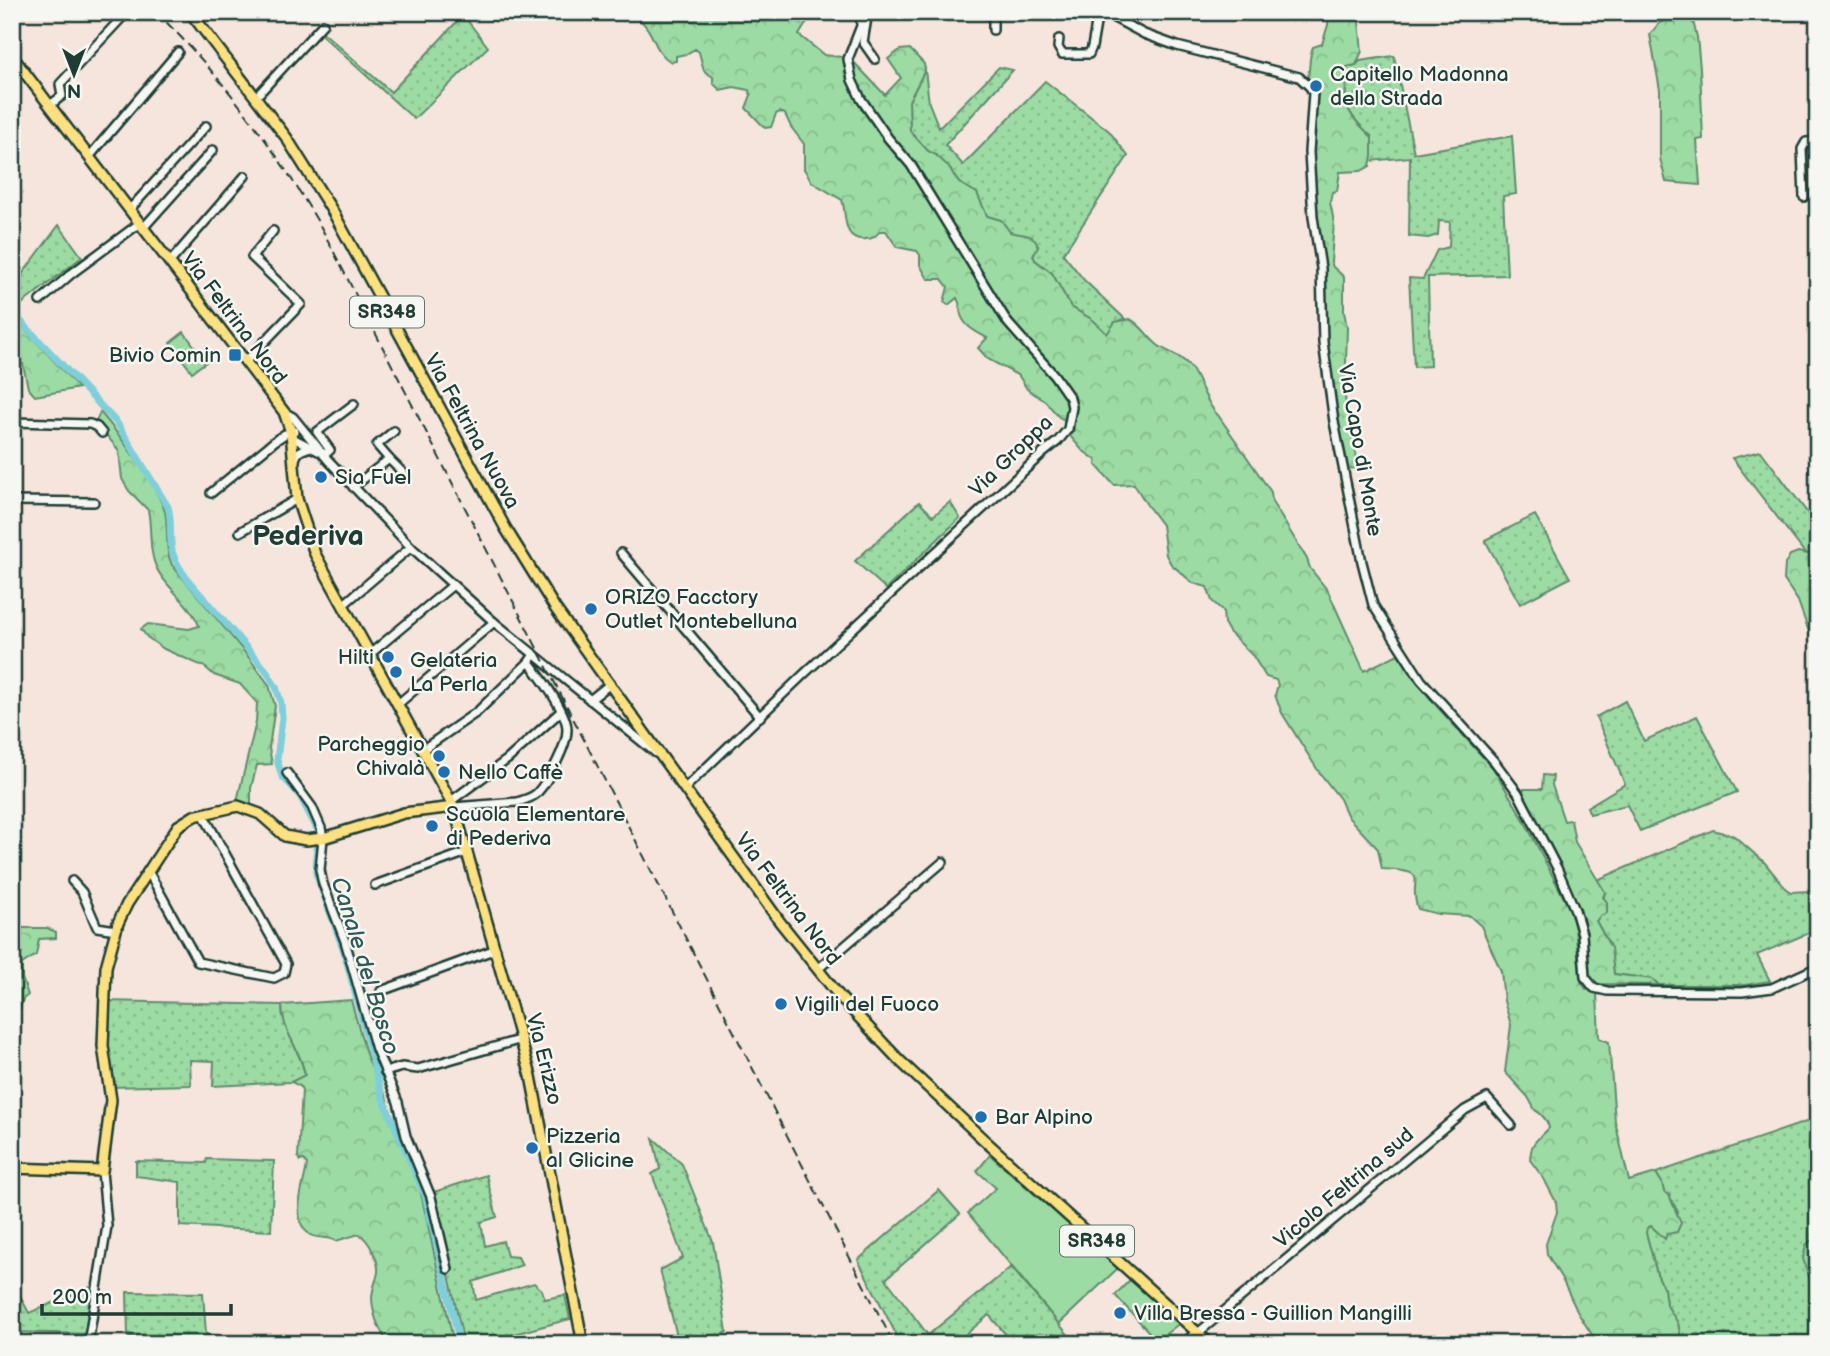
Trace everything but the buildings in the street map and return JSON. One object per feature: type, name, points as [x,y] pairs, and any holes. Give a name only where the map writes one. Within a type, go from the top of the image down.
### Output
[{"type":"main road","name":"Via Feltrina Nuova","points":[[190,12],[286,137],[333,212],[506,529],[555,608],[661,757]]},
{"type":"main road","name":"Via Feltrina Nord","points":[[13,58],[284,412]]},
{"type":"main road","name":"Via Erizzo","points":[[284,412],[291,434],[297,499],[315,554],[453,804],[522,1038],[545,1142],[583,1344]]},
{"type":"main road","name":"Via Feltrina Nord","points":[[661,757],[780,922],[840,997],[899,1060],[983,1139],[1210,1344]]},
{"type":"main road","points":[[12,1168],[102,1171],[111,1100],[103,1064],[104,987],[108,958],[127,904],[178,826],[187,819],[203,814],[228,808],[247,808],[266,819],[285,836],[299,840],[318,838],[404,813],[453,804]]},
{"type":"street","points":[[50,105],[62,96],[60,84],[127,12]]},
{"type":"street","name":"Via Groppa","points":[[685,788],[948,540],[1058,442],[1068,429],[1071,418],[1072,407],[1066,390],[1008,323],[911,164],[888,138],[861,99],[852,80],[848,60],[861,26],[861,12]]},
{"type":"street","points":[[869,12],[863,42],[875,59]]},
{"type":"street","points":[[993,12],[993,30]]},
{"type":"street","points":[[1059,39],[1058,47],[1062,54],[1088,54],[1101,12]]},
{"type":"street","name":"Via Capo di Monte","points":[[1101,12],[1165,42],[1299,77],[1310,87],[1313,100],[1309,152],[1313,217],[1321,268],[1323,342],[1338,448],[1373,605],[1421,680],[1494,761],[1518,793],[1557,868],[1575,910],[1582,934],[1585,977],[1594,988],[1607,991],[1742,992],[1772,988],[1818,967]]},
{"type":"street","points":[[256,97],[323,24]]},
{"type":"street","points":[[89,157],[178,52]]},
{"type":"street","points":[[130,209],[206,126]]},
{"type":"street","points":[[1804,197],[1802,149],[1806,142],[1818,141]]},
{"type":"street","points":[[40,301],[71,274],[142,225],[213,150]]},
{"type":"street","points":[[170,262],[245,176]]},
{"type":"street","points":[[246,361],[301,304],[252,257],[274,231]]},
{"type":"street","points":[[323,454],[330,450],[317,432],[354,404]]},
{"type":"street","name":"Via Feltrina Nord","points":[[284,412],[293,417],[323,454],[411,547],[494,622],[661,757]]},
{"type":"street","points":[[12,422],[90,424],[102,432]]},
{"type":"street","points":[[211,493],[276,440],[304,431]]},
{"type":"street","points":[[394,431],[377,445],[407,477]]},
{"type":"street","name":"Via Feltrina Nord","points":[[291,434],[323,454]]},
{"type":"street","points":[[294,470],[296,455],[311,447]]},
{"type":"street","points":[[353,487],[388,459]]},
{"type":"street","points":[[240,532],[297,499]]},
{"type":"street","points":[[12,501],[94,502]]},
{"type":"street","points":[[343,605],[411,547]]},
{"type":"street","points":[[621,553],[760,717]]},
{"type":"street","points":[[370,654],[453,585]]},
{"type":"street","points":[[398,704],[494,622]]},
{"type":"street","points":[[422,750],[477,712],[534,654]]},
{"type":"street","points":[[453,804],[517,802],[537,793],[564,745],[567,728],[529,662]]},
{"type":"street","points":[[590,699],[610,684]]},
{"type":"street","points":[[453,804],[560,712]]},
{"type":"street","points":[[286,773],[312,807],[323,884],[345,941],[366,1018],[398,1102],[406,1136],[431,1197],[449,1269]]},
{"type":"street","points":[[148,871],[198,962],[274,978],[284,974],[286,964],[203,814]]},
{"type":"street","points":[[375,885],[467,852]]},
{"type":"street","points":[[818,969],[943,862]]},
{"type":"street","points":[[72,881],[82,892],[97,927],[116,930]]},
{"type":"street","points":[[381,991],[496,948]]},
{"type":"street","points":[[385,1072],[402,1067],[418,1069],[522,1038]]},
{"type":"street","name":"Vicolo Feltrina sud","points":[[1197,1332],[1465,1110],[1487,1098],[1511,1125]]},
{"type":"street","points":[[88,1344],[107,1226],[102,1171]]},
{"type":"street","points":[[1184,1344],[1197,1332]]},
{"type":"green space","points":[[626,12],[811,12],[799,35],[824,55],[850,58],[885,95],[901,78],[888,59],[900,50],[910,49],[924,64],[925,70],[909,101],[910,131],[928,151],[948,166],[959,183],[977,193],[987,216],[1001,220],[1010,232],[1034,239],[1038,247],[1033,255],[1035,260],[1052,273],[1071,307],[1093,320],[1107,334],[1115,322],[1130,319],[1159,346],[1191,368],[1211,407],[1271,492],[1272,502],[1310,568],[1328,591],[1364,671],[1398,654],[1432,701],[1493,768],[1523,818],[1571,912],[1581,982],[1586,989],[1597,993],[1599,1038],[1609,1042],[1615,1121],[1629,1181],[1656,1173],[1681,1223],[1677,1232],[1667,1234],[1665,1239],[1651,1226],[1646,1233],[1664,1289],[1666,1304],[1678,1323],[1682,1344],[1598,1344],[1578,1313],[1547,1254],[1546,1244],[1557,1212],[1556,1202],[1530,1160],[1534,1144],[1549,1128],[1528,1097],[1505,1072],[1511,1025],[1504,1001],[1501,971],[1481,926],[1470,916],[1438,914],[1418,909],[1414,875],[1382,869],[1378,849],[1348,817],[1340,799],[1319,772],[1282,713],[1275,695],[1278,685],[1276,680],[1266,677],[1253,656],[1229,632],[1224,623],[1223,611],[1212,601],[1207,587],[1193,583],[1171,564],[1166,555],[1162,525],[1134,484],[1114,485],[1096,465],[1096,460],[1082,450],[1070,436],[1074,429],[1071,424],[1027,389],[1019,376],[988,359],[978,348],[987,338],[965,323],[957,298],[948,305],[944,302],[948,287],[942,279],[928,279],[920,265],[917,251],[897,247],[886,231],[880,231],[868,239],[852,236],[846,226],[842,200],[812,182],[804,169],[804,144],[785,114],[776,114],[771,127],[765,128],[746,108],[751,95],[749,90],[734,87],[720,90],[713,83],[713,77],[704,71],[699,52],[695,49],[676,56],[676,61],[671,62],[661,53],[646,26]]},
{"type":"green space","points":[[1329,12],[1358,12],[1362,51],[1356,65],[1347,67],[1344,71],[1346,100],[1359,125],[1372,137],[1370,166],[1361,171],[1340,172],[1337,191],[1332,192],[1330,202],[1334,222],[1331,262],[1344,277],[1347,327],[1345,398],[1359,468],[1343,469],[1332,393],[1313,208],[1311,86],[1307,80],[1311,51],[1313,47],[1322,44]]},
{"type":"green space","points":[[463,15],[488,47],[414,119],[315,29],[317,27],[391,92]]},
{"type":"green space","points":[[1673,18],[1693,21],[1697,37],[1703,139],[1697,140],[1700,185],[1666,182],[1660,158],[1660,90],[1650,35],[1659,23]]},
{"type":"green space","points":[[1394,56],[1414,153],[1512,136],[1516,194],[1503,196],[1507,275],[1428,277],[1430,366],[1414,367],[1409,278],[1423,279],[1437,250],[1449,247],[1450,222],[1439,221],[1438,235],[1428,238],[1409,236],[1410,157],[1371,161],[1372,137],[1352,115],[1346,100],[1344,71],[1347,67],[1360,61]]},
{"type":"green space","points":[[999,67],[1013,70],[945,145],[963,165],[1045,81],[1109,131],[1128,156],[1063,254],[1084,280],[1125,319],[1120,320],[1107,334],[1093,320],[1071,307],[1052,273],[1035,260],[1033,255],[1038,246],[1010,232],[1001,220],[987,216],[976,193],[959,183],[936,155],[928,151],[910,131],[909,101],[925,70],[929,103],[939,128]]},
{"type":"green space","points":[[59,225],[82,257],[18,307],[12,301],[12,288]]},
{"type":"green space","points":[[12,315],[79,388],[35,396],[28,388],[23,364],[12,364]]},
{"type":"green space","points":[[184,332],[206,362],[192,372],[170,343]]},
{"type":"green space","points":[[100,412],[155,489],[165,512],[168,552],[172,565],[269,685],[275,706],[269,748],[272,764],[257,765],[251,788],[251,804],[237,801],[256,722],[257,703],[240,684],[214,675],[205,667],[164,649],[141,629],[148,624],[189,629],[199,626],[191,611],[157,569],[152,555],[148,510],[129,491],[122,479],[119,451],[96,422]]},
{"type":"green space","points":[[1761,451],[1818,527],[1818,561],[1804,552],[1732,458]]},
{"type":"green space","points":[[919,502],[933,516],[950,502],[960,518],[886,589],[855,561]]},
{"type":"green space","points":[[1535,515],[1570,578],[1520,604],[1485,540]]},
{"type":"green space","points":[[1798,552],[1813,555],[1818,561],[1818,642],[1808,629],[1798,601],[1784,580],[1785,564],[1790,555]]},
{"type":"green space","points":[[1625,701],[1644,741],[1697,716],[1737,792],[1640,831],[1627,805],[1590,814],[1587,807],[1625,784],[1596,717]]},
{"type":"green space","points":[[1543,775],[1553,776],[1552,785],[1564,821],[1571,820],[1575,842],[1605,892],[1603,897],[1607,902],[1607,913],[1596,921],[1611,948],[1614,974],[1652,979],[1659,985],[1599,984],[1590,978],[1585,927],[1580,909],[1521,796],[1524,789],[1542,789]]},
{"type":"green space","points":[[1713,830],[1734,836],[1765,863],[1786,889],[1791,892],[1809,891],[1818,911],[1818,929],[1757,955],[1770,981],[1745,985],[1659,985],[1652,979],[1614,974],[1609,944],[1596,921],[1600,916],[1605,892],[1597,880]]},
{"type":"green space","points":[[12,903],[21,928],[47,928],[56,932],[56,938],[39,939],[36,955],[22,964],[22,978],[28,995],[23,999],[20,1009],[15,1011],[12,1005]]},
{"type":"green space","points":[[351,1000],[367,1057],[386,1096],[398,1138],[420,1189],[454,1344],[388,1344],[374,1311],[372,1294],[378,1267],[370,1245],[359,1234],[336,1241],[312,1236],[303,1227],[300,1219],[300,1200],[307,1164],[298,1157],[302,1090],[291,1082],[305,1075],[285,1024],[282,1005]]},
{"type":"green space","points":[[105,1001],[282,1005],[285,1023],[305,1076],[291,1082],[213,1086],[214,1061],[190,1060],[191,1085],[109,1087]]},
{"type":"green space","points":[[1818,1118],[1818,1235],[1805,1251],[1804,1258],[1819,1304],[1818,1344],[1682,1344],[1678,1323],[1666,1304],[1664,1289],[1646,1233],[1646,1228],[1651,1226],[1656,1228],[1661,1236],[1672,1232],[1678,1212],[1669,1195],[1664,1193],[1656,1173]]},
{"type":"green space","points":[[653,1138],[682,1164],[713,1242],[727,1332],[721,1335],[723,1344],[679,1344],[660,1270],[683,1258],[652,1174],[660,1169]]},
{"type":"green space","points":[[990,1155],[1118,1268],[1059,1324],[968,1213],[996,1188],[977,1171]]},
{"type":"green space","points":[[207,1159],[274,1161],[271,1231],[180,1226],[180,1182],[136,1176],[136,1161],[206,1163]]},
{"type":"green space","points":[[486,1175],[497,1217],[481,1222],[485,1246],[503,1241],[507,1256],[518,1257],[522,1265],[473,1282],[476,1300],[534,1283],[542,1290],[545,1299],[565,1295],[570,1319],[510,1335],[511,1344],[464,1344],[431,1193]]},
{"type":"green space","points":[[939,1190],[960,1214],[886,1279],[928,1335],[1011,1267],[1076,1344],[1014,1344],[989,1315],[954,1344],[901,1344],[858,1260]]},
{"type":"green space","points":[[1818,1235],[1818,1298],[1803,1259],[1806,1245]]},
{"type":"green space","points":[[1132,1278],[1181,1322],[1157,1341],[1115,1295]]},
{"type":"green space","points":[[12,1281],[29,1313],[100,1283],[90,1334],[12,1332]]},
{"type":"green space","points":[[127,1292],[203,1293],[206,1334],[218,1336],[219,1344],[144,1344],[144,1338],[128,1337]]},
{"type":"waterway","name":"Canale del Bosco","points":[[12,312],[117,423],[168,507],[172,548],[179,567],[265,669],[276,687],[282,718],[277,760],[282,776],[299,794],[318,831],[316,873],[344,951],[383,1099],[425,1195],[460,1344]]},
{"type":"railway","points":[[156,12],[203,62],[246,114],[286,170],[322,229],[894,1344]]},
{"type":"place","name":"Capitello Madonna della Strada","points":[[1316,86]]},
{"type":"place","name":"Bivio Comin","points":[[235,355]]},
{"type":"place","name":"Sia Fuel","points":[[321,477]]},
{"type":"place","name":"ORIZO Facctory Outlet Montebelluna","points":[[591,609]]},
{"type":"place","name":"Hilti","points":[[388,657]]},
{"type":"place","name":"Gelateria La Perla","points":[[396,672]]},
{"type":"place","name":"Parcheggio Chivalà","points":[[439,756]]},
{"type":"place","name":"Nello Caffè","points":[[444,772]]},
{"type":"place","name":"Scuola Elementare di Pederiva","points":[[432,826]]},
{"type":"place","name":"Vigili del Fuoco","points":[[781,1004]]},
{"type":"place","name":"Bar Alpino","points":[[981,1117]]},
{"type":"place","name":"Pizzeria al Glicine","points":[[532,1148]]},
{"type":"place","name":"Villa Bressa - Guillion Mangilli","points":[[1120,1313]]},
{"type":"district","name":"Pederiva","points":[[308,536]]}]
